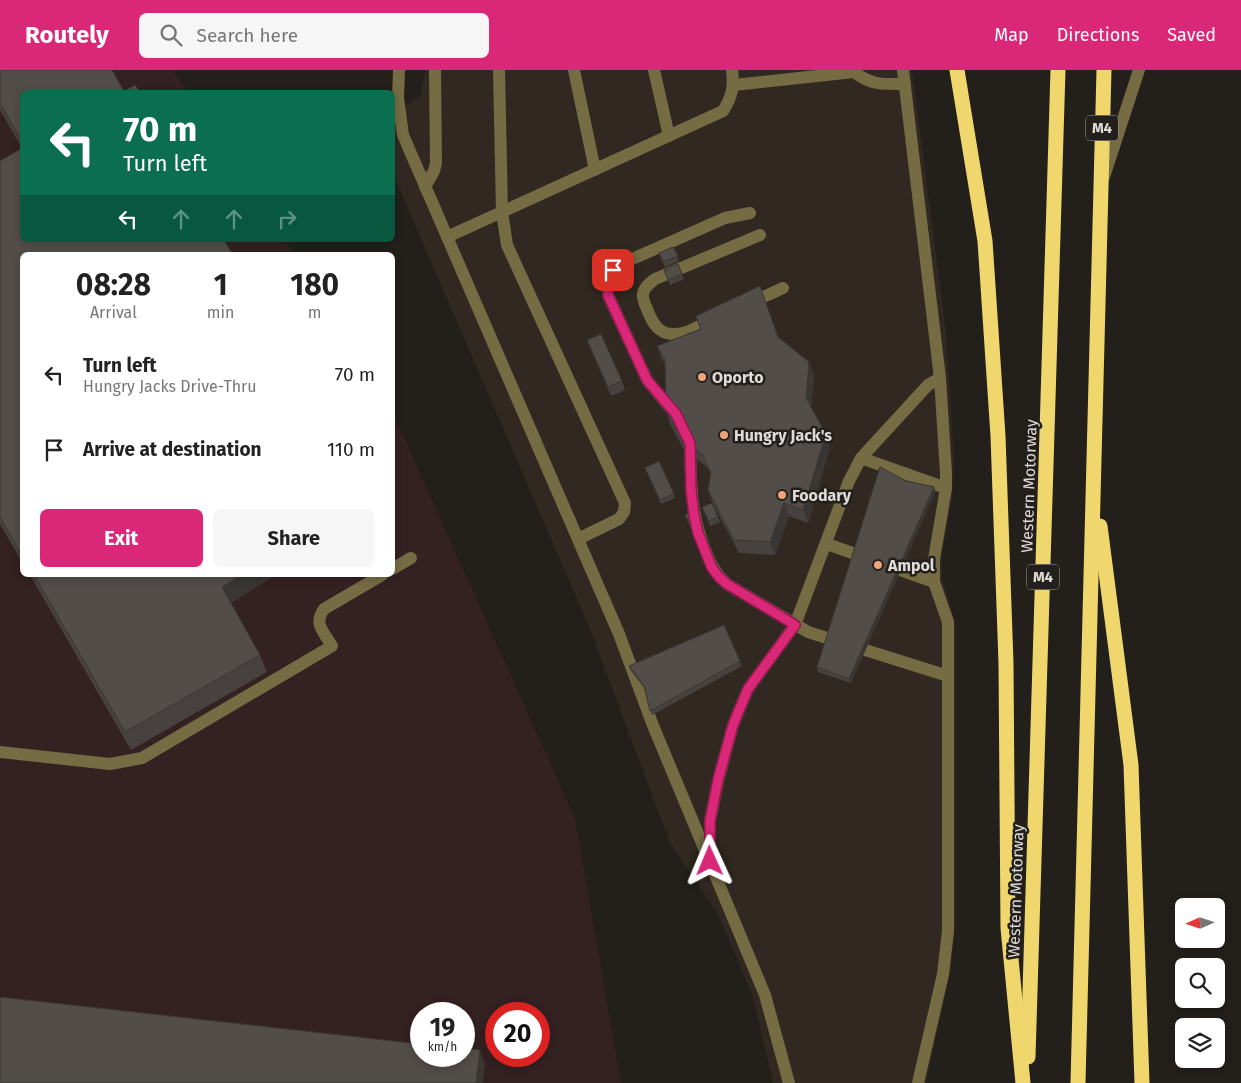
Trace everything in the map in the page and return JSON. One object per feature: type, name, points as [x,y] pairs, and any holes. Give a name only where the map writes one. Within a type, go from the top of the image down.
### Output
[{"type":"highway","points":[[956,70],[986,241],[998,436],[1005,653],[1008,928],[1023,1083]]},
{"type":"highway","name":"Western Motorway","points":[[1027,1083],[1058,70]]},
{"type":"highway","name":"M4","points":[[1078,1083],[1104,70]]},
{"type":"highway","points":[[1094,478],[1130,765],[1142,1083]]},
{"type":"lane","points":[[399,70],[398,98],[403,135],[619,634],[652,723],[765,995],[789,1083]]},
{"type":"lane","points":[[425,187],[434,171],[436,163],[435,70]]},
{"type":"lane","points":[[499,70],[502,212],[508,245],[625,503],[624,512],[619,519],[578,539]]},
{"type":"lane","points":[[574,70],[595,170]]},
{"type":"lane","points":[[654,70],[669,136]]},
{"type":"lane","points":[[447,237],[723,111],[732,98],[734,84],[732,70]]},
{"type":"lane","points":[[903,70],[940,378],[946,449],[946,488],[934,559],[934,582],[948,622],[948,931],[943,974],[918,1083]]},
{"type":"lane","points":[[1101,186],[1140,70]]},
{"type":"lane","points":[[734,84],[854,71],[864,80],[874,84],[905,84]]},
{"type":"lane","points":[[750,213],[725,218],[621,264],[608,276],[608,295],[647,380],[676,414],[690,443],[694,515],[698,533],[712,568],[727,584],[808,632],[948,676]]},
{"type":"lane","points":[[723,315],[680,334],[671,334],[657,328],[653,323],[643,298],[643,293],[654,279],[760,235]]},
{"type":"lane","points":[[741,307],[784,288]]},
{"type":"lane","points":[[710,861],[710,821],[718,780],[733,725],[748,689],[795,625],[827,544],[849,481],[861,458],[928,385],[940,378]]},
{"type":"lane","points":[[861,458],[946,488]]},
{"type":"lane","points":[[827,544],[934,582]]},
{"type":"lane","points":[[395,567],[411,558]]},
{"type":"lane","points":[[0,752],[110,764],[142,758],[332,646],[320,626],[319,616],[324,609],[379,577]]},
{"type":"shaded area","points":[[0,70],[173,70],[187,90],[20,90],[20,242],[285,242],[292,252],[20,252],[20,577],[395,577],[395,417],[575,818],[621,1083],[0,1083]]},
{"type":"shaded area","points":[[425,70],[912,70],[946,332],[954,459],[952,499],[942,555],[942,579],[955,622],[955,924],[951,970],[926,1083],[773,1083],[753,996],[717,912],[670,843],[588,624],[395,179],[395,112],[421,96]]},
{"type":"building","points":[[0,70],[112,70],[123,90],[20,90],[20,138],[0,103]]},
{"type":"building","points":[[135,85],[139,90],[126,90]]},
{"type":"building","points":[[20,149],[20,242],[225,242],[231,252],[20,252],[20,552],[0,517],[0,161]]},
{"type":"building","points":[[673,247],[678,256],[663,262],[659,253]]},
{"type":"building","points":[[678,264],[682,274],[668,280],[664,270]]},
{"type":"building","points":[[760,286],[778,337],[809,362],[806,398],[826,434],[803,510],[784,503],[770,542],[734,540],[708,490],[711,472],[702,454],[678,434],[666,410],[665,359],[657,346],[701,329],[696,316]]},
{"type":"building","points":[[601,334],[622,381],[608,387],[587,340]]},
{"type":"building","points":[[659,461],[674,494],[660,500],[645,468]]},
{"type":"building","points":[[880,467],[906,481],[934,487],[849,679],[817,667]]},
{"type":"building","points":[[712,503],[718,517],[709,521],[702,507]]},
{"type":"building","points":[[695,510],[701,525],[692,529],[685,515]]},
{"type":"building","points":[[35,577],[238,577],[222,587],[260,655],[125,732]]},
{"type":"building","points":[[724,625],[740,661],[650,711],[644,686],[629,666]]},
{"type":"building","points":[[0,997],[410,1043],[410,1067],[475,1067],[475,1049],[480,1050],[476,1083],[0,1083]]},
{"type":"place","name":"Oporto","points":[[702,377]]},
{"type":"place","name":"Hungry Jack's","points":[[724,435]]},
{"type":"place","name":"Foodary","points":[[782,495]]},
{"type":"place","name":"Ampol","points":[[878,565]]},
{"type":"route","points":[[613,270],[608,276],[607,283],[610,300],[647,380],[676,414],[690,443],[691,490],[694,515],[698,533],[712,568],[727,584],[795,625],[748,689],[733,725],[718,780],[710,821],[710,861]]}]
